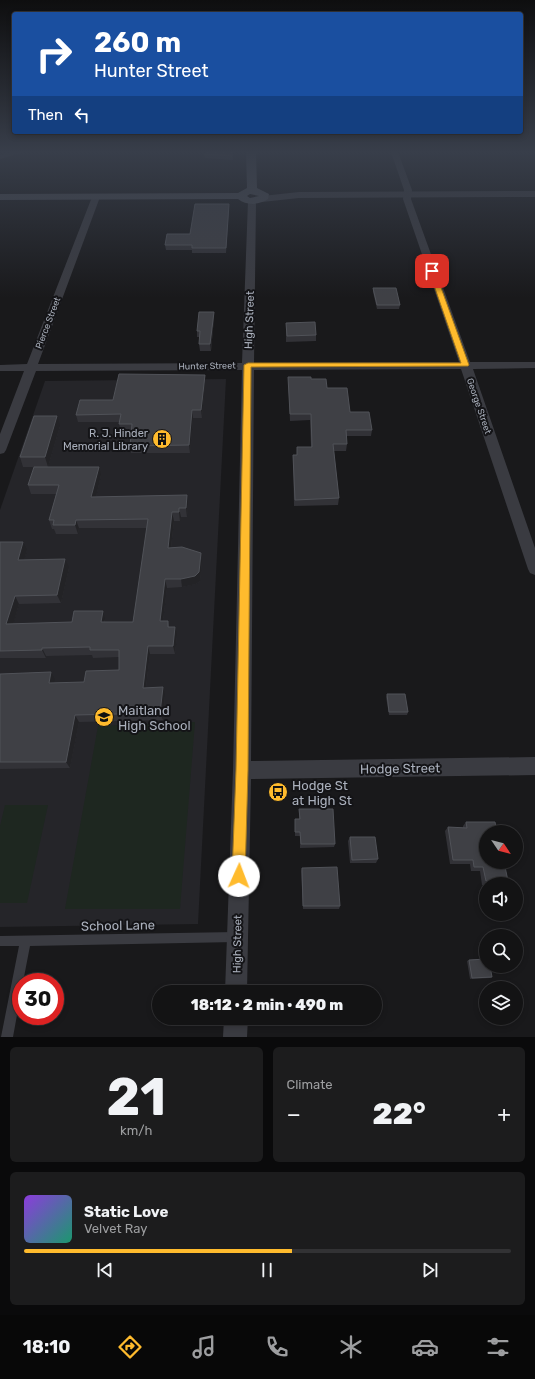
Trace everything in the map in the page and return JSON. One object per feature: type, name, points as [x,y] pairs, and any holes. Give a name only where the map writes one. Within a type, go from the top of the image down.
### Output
[{"type":"street","name":"Pierce Street","points":[[0,450],[95,200]]},
{"type":"street","name":"High Street","points":[[236,985],[242,770],[248,365],[257,200]]},
{"type":"street","name":"George Street","points":[[407,200],[466,365],[535,569]]},
{"type":"street","name":"Hunter Street","points":[[0,368],[248,365],[535,365]]},
{"type":"street","name":"Hodge Street","points":[[242,770],[535,766]]},
{"type":"street","points":[[235,1037],[236,1025]]},
{"type":"lane","name":"School Lane","points":[[0,941],[237,937]]},
{"type":"lane","points":[[7,1037],[26,941]]},
{"type":"shaded area","name":"Maitland High School","points":[[226,379],[198,924],[0,927],[0,510],[45,381]]},
{"type":"shaded area","points":[[195,722],[180,909],[65,909],[98,726]]},
{"type":"shaded area","points":[[5,805],[48,805],[27,903],[0,903],[0,826]]},
{"type":"building","points":[[195,204],[229,204],[226,248],[192,248],[192,245],[165,245],[167,234],[190,234]]},
{"type":"building","points":[[373,288],[396,288],[400,305],[377,305]]},
{"type":"building","points":[[199,312],[214,312],[210,344],[199,344],[200,331],[197,331]]},
{"type":"building","points":[[315,322],[316,335],[287,336],[286,323]]},
{"type":"building","points":[[119,374],[205,375],[201,410],[192,410],[189,445],[130,446],[132,424],[119,424],[121,414],[76,415],[80,400],[113,400]]},
{"type":"building","points":[[288,377],[311,377],[311,379],[326,379],[327,388],[347,388],[350,412],[369,412],[372,430],[346,430],[347,444],[333,444],[339,498],[295,500],[293,455],[297,455],[297,447],[312,447],[311,414],[290,414]]},
{"type":"building","points":[[34,416],[57,416],[45,457],[20,457]]},
{"type":"building","points":[[34,467],[99,467],[91,497],[187,495],[186,508],[179,508],[179,512],[172,512],[168,548],[182,547],[201,553],[199,572],[195,576],[181,579],[165,579],[160,621],[168,621],[168,627],[175,627],[173,646],[148,646],[143,688],[163,687],[160,713],[75,715],[66,762],[0,762],[0,674],[51,672],[49,683],[84,682],[86,671],[119,670],[119,650],[90,650],[90,647],[0,651],[0,542],[23,542],[18,560],[65,559],[57,595],[15,596],[6,624],[72,622],[74,611],[103,611],[101,622],[133,622],[148,519],[76,520],[75,525],[53,525],[54,520],[49,520],[59,485],[28,485]]},
{"type":"building","points":[[387,694],[405,694],[408,712],[389,712]]},
{"type":"building","points":[[299,809],[333,809],[335,844],[301,844],[300,832],[295,832],[295,819],[300,819]]},
{"type":"building","points":[[466,822],[495,822],[496,825],[479,825],[479,867],[474,867],[473,860],[453,860],[448,827],[467,828]]},
{"type":"building","points":[[350,837],[375,837],[378,859],[352,860]]},
{"type":"building","points":[[337,867],[340,906],[303,906],[302,868]]},
{"type":"building","points":[[483,869],[505,869],[507,877],[485,877]]},
{"type":"building","points":[[479,959],[479,973],[491,973],[492,977],[472,978],[469,960]]},
{"type":"place","name":"R. J. Hinder Memorial Library","points":[[162,439]]},
{"type":"place","name":"Maitland High School","points":[[104,717]]},
{"type":"place","name":"Hodge St at High St","points":[[278,792]]},
{"type":"route","points":[[239,876],[248,365],[466,365],[432,271]]}]
